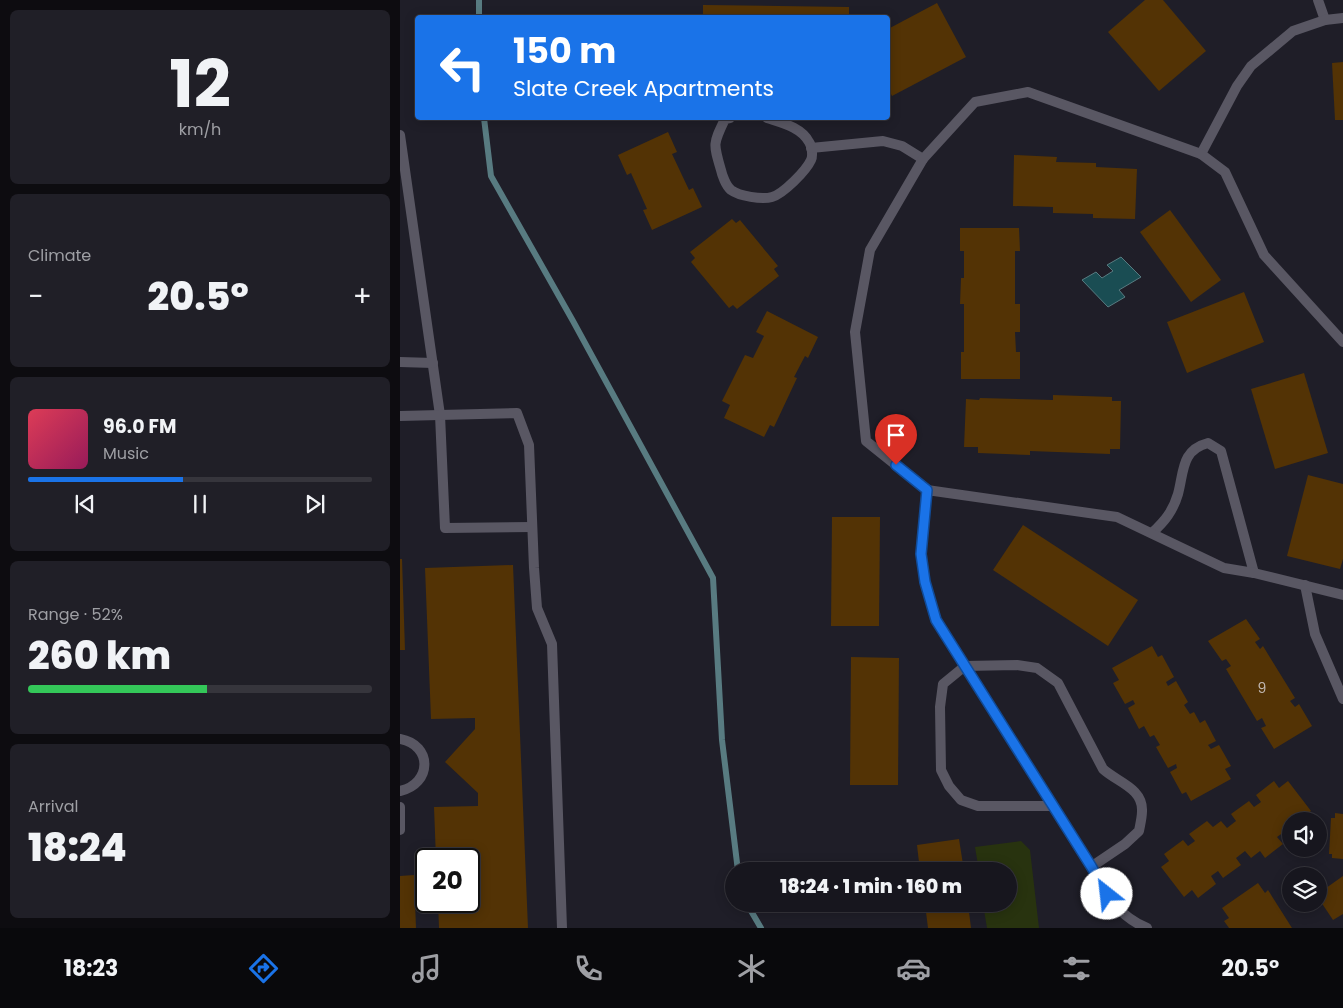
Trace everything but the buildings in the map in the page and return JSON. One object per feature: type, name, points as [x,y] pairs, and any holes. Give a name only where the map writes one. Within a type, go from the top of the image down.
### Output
[{"type":"lane","points":[[1318,0],[1325,20]]},
{"type":"lane","points":[[1201,154],[1236,86],[1251,66],[1293,31],[1325,20],[1343,18]]},
{"type":"lane","points":[[1343,342],[1264,255],[1224,172],[1201,154],[1028,92],[975,102],[923,159],[870,250],[855,332],[866,441],[927,490],[1117,517],[1224,568],[1254,573],[1343,595]]},
{"type":"lane","points":[[725,120],[714,146],[722,175],[731,190],[751,198],[772,197],[784,191],[803,171],[811,159],[809,142],[797,129],[772,120]]},
{"type":"lane","points":[[400,135],[440,415],[445,528],[532,527]]},
{"type":"lane","points":[[811,148],[884,141],[902,146],[923,159]]},
{"type":"lane","points":[[400,362],[433,362]]},
{"type":"lane","points":[[400,416],[517,413],[529,445],[537,608],[552,644],[562,928]]},
{"type":"lane","points":[[1152,533],[1166,520],[1178,494],[1184,461],[1198,445],[1208,443],[1222,451],[1254,573]]},
{"type":"lane","points":[[927,490],[921,554],[925,582],[936,620],[1107,894],[1119,911],[1136,924],[1146,928]]},
{"type":"lane","points":[[1305,586],[1315,634],[1343,699]]},
{"type":"lane","points":[[1053,806],[978,806],[961,800],[949,786],[941,770],[940,707],[943,684],[965,666],[1017,665],[1037,668],[1058,683],[1103,769],[1111,777],[1122,781],[1137,794],[1142,809],[1139,832],[1125,844],[1091,866]]},
{"type":"lane","points":[[400,740],[408,741],[416,746],[422,754],[425,764],[423,774],[418,783],[410,789],[400,791]]},
{"type":"lane","points":[[400,807],[400,830]]},
{"type":"green space","points":[[1021,841],[1030,850],[1039,928],[987,928],[984,912],[1017,912],[1017,862],[978,862],[975,847]]},
{"type":"water","points":[[1121,257],[1141,277],[1119,290],[1125,297],[1108,307],[1082,280],[1096,272],[1102,278],[1113,271],[1107,265]]},
{"type":"waterway","points":[[479,0],[479,15]]},
{"type":"waterway","points":[[484,120],[491,176],[573,321],[713,578],[722,740],[737,862]]},
{"type":"waterway","points":[[752,912],[761,928]]},
{"type":"route","points":[[896,465],[927,490],[921,554],[925,582],[936,620],[1107,894]]}]
